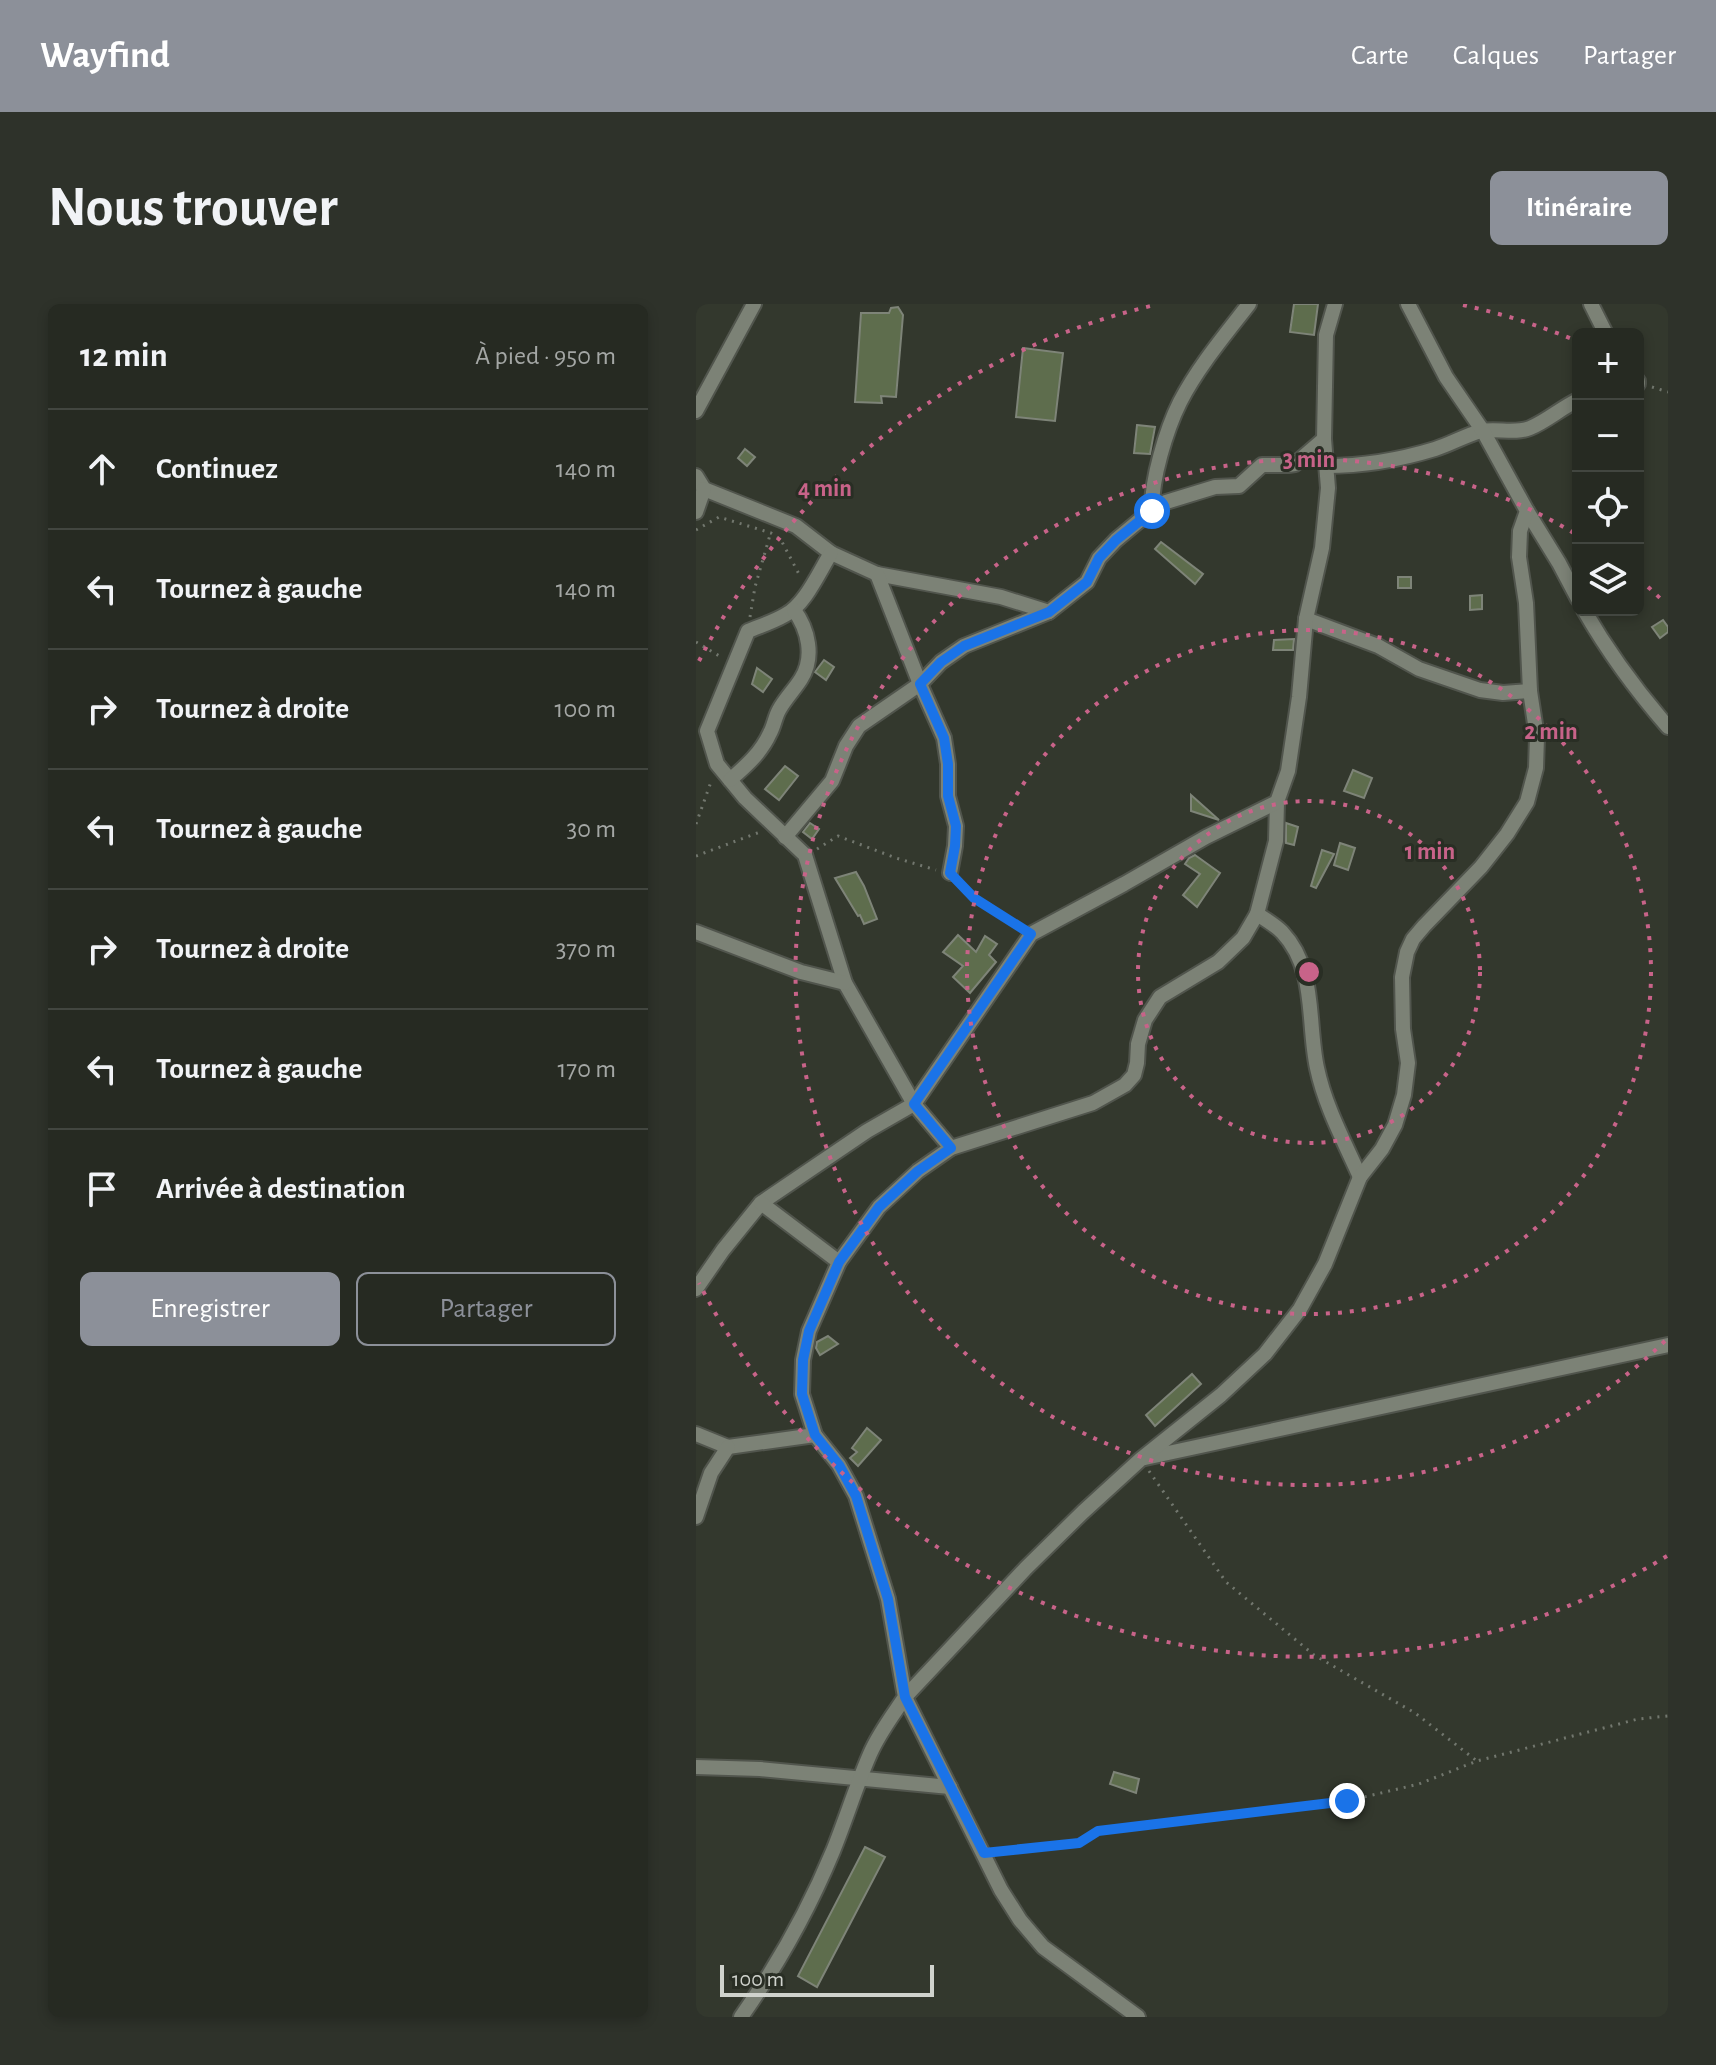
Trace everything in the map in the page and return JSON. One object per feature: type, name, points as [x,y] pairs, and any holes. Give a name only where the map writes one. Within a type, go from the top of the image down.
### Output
[{"type":"street","points":[[696,411],[754,304]]},
{"type":"street","points":[[1152,511],[1152,496],[1163,449],[1180,403],[1216,347],[1249,304]]},
{"type":"street","points":[[1138,2017],[1043,1947],[1020,1920],[1001,1890],[905,1697],[888,1599],[856,1496],[839,1465],[815,1435],[802,1394],[803,1360],[809,1331],[839,1262],[879,1207],[918,1171],[951,1148],[1093,1103],[1125,1085],[1134,1075],[1145,1020],[1160,997],[1218,962],[1243,938],[1257,914],[1276,841],[1277,802],[1288,771],[1306,619],[1322,548],[1328,488],[1324,439],[1326,335],[1335,304]]},
{"type":"street","points":[[1408,304],[1446,377],[1483,431],[1572,588]]},
{"type":"street","points":[[1591,304],[1603,328]]},
{"type":"street","points":[[1326,466],[1358,466],[1396,459],[1436,449],[1483,431],[1523,431],[1572,403]]},
{"type":"street","points":[[780,832],[832,781],[859,726],[920,684],[941,662],[964,646],[1049,612],[1087,582],[1099,558],[1116,540],[1166,502],[1215,487],[1239,486],[1262,465],[1295,464],[1324,439]]},
{"type":"street","points":[[696,512],[700,483],[796,526],[831,553],[877,574],[1001,597],[1049,612]]},
{"type":"street","points":[[741,2017],[767,1979],[815,1890],[882,1730],[905,1697],[1026,1568],[1141,1459],[1221,1395],[1265,1354],[1300,1309],[1325,1264],[1360,1177],[1382,1149],[1395,1125],[1404,1095],[1408,1063],[1403,1029],[1402,977],[1407,952],[1424,926],[1481,867],[1527,802],[1536,768],[1537,737],[1519,557],[1520,531],[1527,511]]},
{"type":"street","points":[[831,553],[794,610],[748,631],[707,731],[717,764],[745,798],[805,855],[845,983],[914,1104],[951,1148]]},
{"type":"street","points":[[877,574],[944,738],[948,796],[956,826],[950,873]]},
{"type":"street","points":[[730,780],[761,749],[780,708],[803,676],[809,660],[807,637],[794,610]]},
{"type":"street","points":[[1588,616],[1615,662],[1668,727]]},
{"type":"street","points":[[1306,619],[1378,646],[1419,669],[1480,690],[1503,693],[1530,691]]},
{"type":"street","points":[[696,1289],[761,1203],[867,1131],[914,1104],[1031,934],[1206,837],[1277,802]]},
{"type":"street","points":[[1257,914],[1281,931],[1297,954],[1306,975],[1316,1066],[1336,1124],[1360,1177]]},
{"type":"street","points":[[696,932],[801,972],[845,983]]},
{"type":"street","points":[[761,1203],[839,1262]]},
{"type":"street","points":[[1141,1459],[1668,1345]]},
{"type":"street","points":[[696,1434],[728,1447],[815,1435]]},
{"type":"street","points":[[696,1517],[711,1473],[728,1447]]},
{"type":"street","points":[[696,1767],[760,1769],[950,1787]]},
{"type":"path","points":[[1644,385],[1668,392]]},
{"type":"path","points":[[748,631],[755,587],[774,516]]},
{"type":"path","points":[[696,530],[719,517],[771,533],[781,540],[808,590]]},
{"type":"path","points":[[696,642],[735,664]]},
{"type":"path","points":[[696,824],[717,764]]},
{"type":"path","points":[[696,856],[780,832]]},
{"type":"path","points":[[805,855],[838,836],[896,858],[950,873],[974,898],[1031,934]]},
{"type":"path","points":[[1141,1459],[1226,1582],[1314,1655],[1415,1713],[1477,1761]]},
{"type":"path","points":[[984,1853],[1079,1843],[1098,1831],[1347,1801],[1419,1784],[1477,1761],[1638,1719],[1668,1716]]},
{"type":"building","points":[[1294,304],[1318,304],[1314,335],[1290,332]]},
{"type":"building","points":[[898,307],[903,315],[896,397],[881,396],[882,403],[855,402],[861,313],[889,313],[891,308]]},
{"type":"building","points":[[1023,348],[1063,353],[1055,421],[1016,417]]},
{"type":"building","points":[[1137,425],[1155,427],[1150,454],[1134,453]]},
{"type":"building","points":[[745,449],[755,457],[747,466],[738,458]]},
{"type":"building","points":[[1161,542],[1203,574],[1195,584],[1155,549]]},
{"type":"building","points":[[1398,577],[1411,577],[1411,588],[1398,588]]},
{"type":"building","points":[[1482,595],[1482,609],[1470,610],[1470,596]]},
{"type":"building","points":[[1663,620],[1668,632],[1660,638],[1652,627]]},
{"type":"building","points":[[1294,639],[1293,650],[1273,650],[1274,640]]},
{"type":"building","points":[[824,660],[834,667],[826,680],[815,672]]},
{"type":"building","points":[[757,668],[772,679],[763,692],[752,684]]},
{"type":"building","points":[[785,766],[798,776],[779,800],[765,789]]},
{"type":"building","points":[[1353,770],[1372,778],[1364,798],[1344,791]]},
{"type":"building","points":[[1191,795],[1219,820],[1191,811]]},
{"type":"building","points":[[810,823],[819,829],[812,839],[803,832]]},
{"type":"building","points":[[1286,823],[1298,827],[1294,845],[1286,843]]},
{"type":"building","points":[[1340,843],[1355,848],[1348,870],[1334,865]]},
{"type":"building","points":[[1322,850],[1334,854],[1316,888],[1311,886]]},
{"type":"building","points":[[1195,855],[1220,873],[1197,907],[1183,895],[1200,874],[1185,864]]},
{"type":"building","points":[[856,872],[877,919],[864,924],[835,878]]},
{"type":"building","points":[[958,935],[976,952],[985,936],[997,944],[989,955],[996,962],[970,993],[953,977],[963,966],[943,952]]},
{"type":"building","points":[[828,1336],[838,1344],[820,1355],[817,1342]]},
{"type":"building","points":[[1192,1374],[1201,1384],[1155,1426],[1146,1415]]},
{"type":"building","points":[[867,1428],[881,1440],[858,1466],[850,1458],[857,1452],[852,1448]]},
{"type":"building","points":[[1114,1772],[1139,1779],[1136,1793],[1110,1784]]},
{"type":"building","points":[[865,1847],[885,1857],[817,1987],[798,1976]]},
{"type":"route","points":[[1152,511],[1099,558],[1087,582],[1049,612],[964,646],[941,662],[920,684],[944,738],[948,796],[956,826],[950,873],[974,898],[1031,934],[914,1104],[951,1148],[918,1171],[879,1207],[839,1262],[809,1331],[803,1360],[802,1394],[815,1435],[839,1465],[856,1496],[888,1599],[905,1697],[984,1853],[1079,1843],[1098,1831],[1347,1801]]}]
